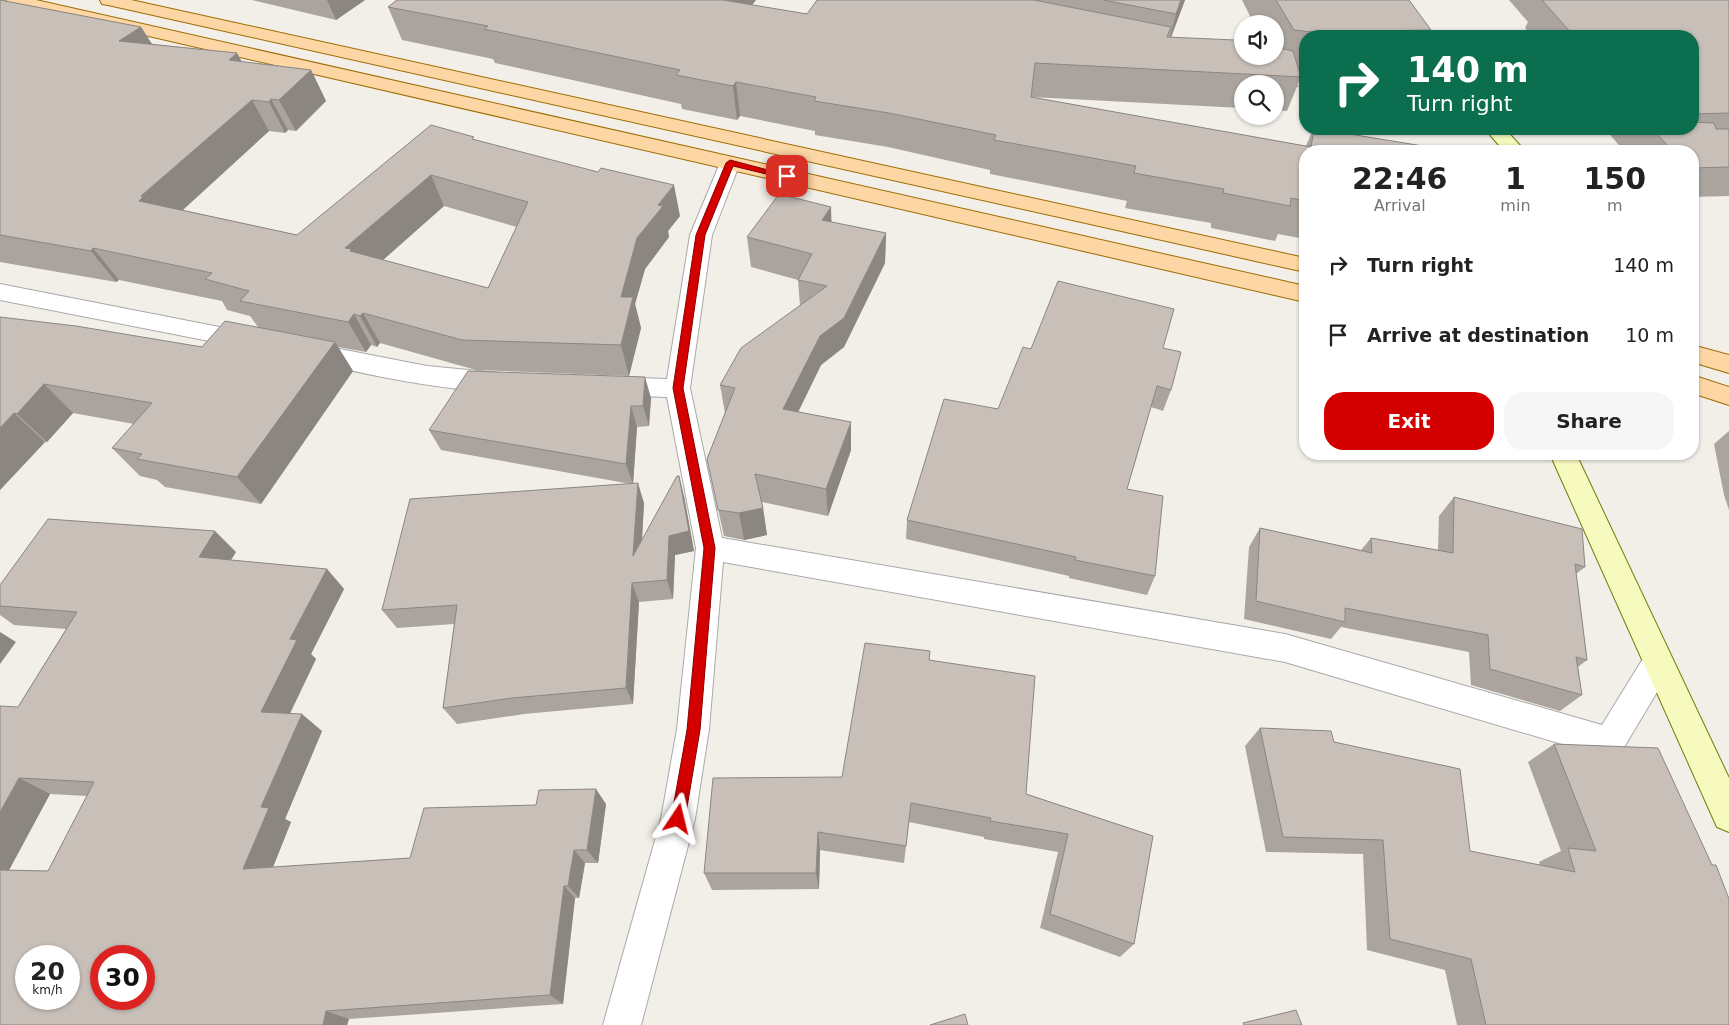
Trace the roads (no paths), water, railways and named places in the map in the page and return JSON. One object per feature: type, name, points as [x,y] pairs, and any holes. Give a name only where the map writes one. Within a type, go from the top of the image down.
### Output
[{"type":"main road","points":[[14,0],[1299,293]]},
{"type":"main road","points":[[108,0],[1299,264]]},
{"type":"main road","points":[[1500,135],[1510,145]]},
{"type":"main road","points":[[1699,355],[1729,364]]},
{"type":"main road","points":[[1699,386],[1729,396]]},
{"type":"main road","points":[[1565,460],[1729,814]]},
{"type":"street","points":[[1250,71],[1299,80]]},
{"type":"street","points":[[622,1025],[678,819],[694,730],[710,548],[678,388],[701,235],[730,163]]},
{"type":"street","points":[[0,292],[406,371],[467,380],[526,383]]},
{"type":"street","points":[[584,385],[678,388]]},
{"type":"street","points":[[710,548],[1285,648],[1609,743],[1658,662]]}]
